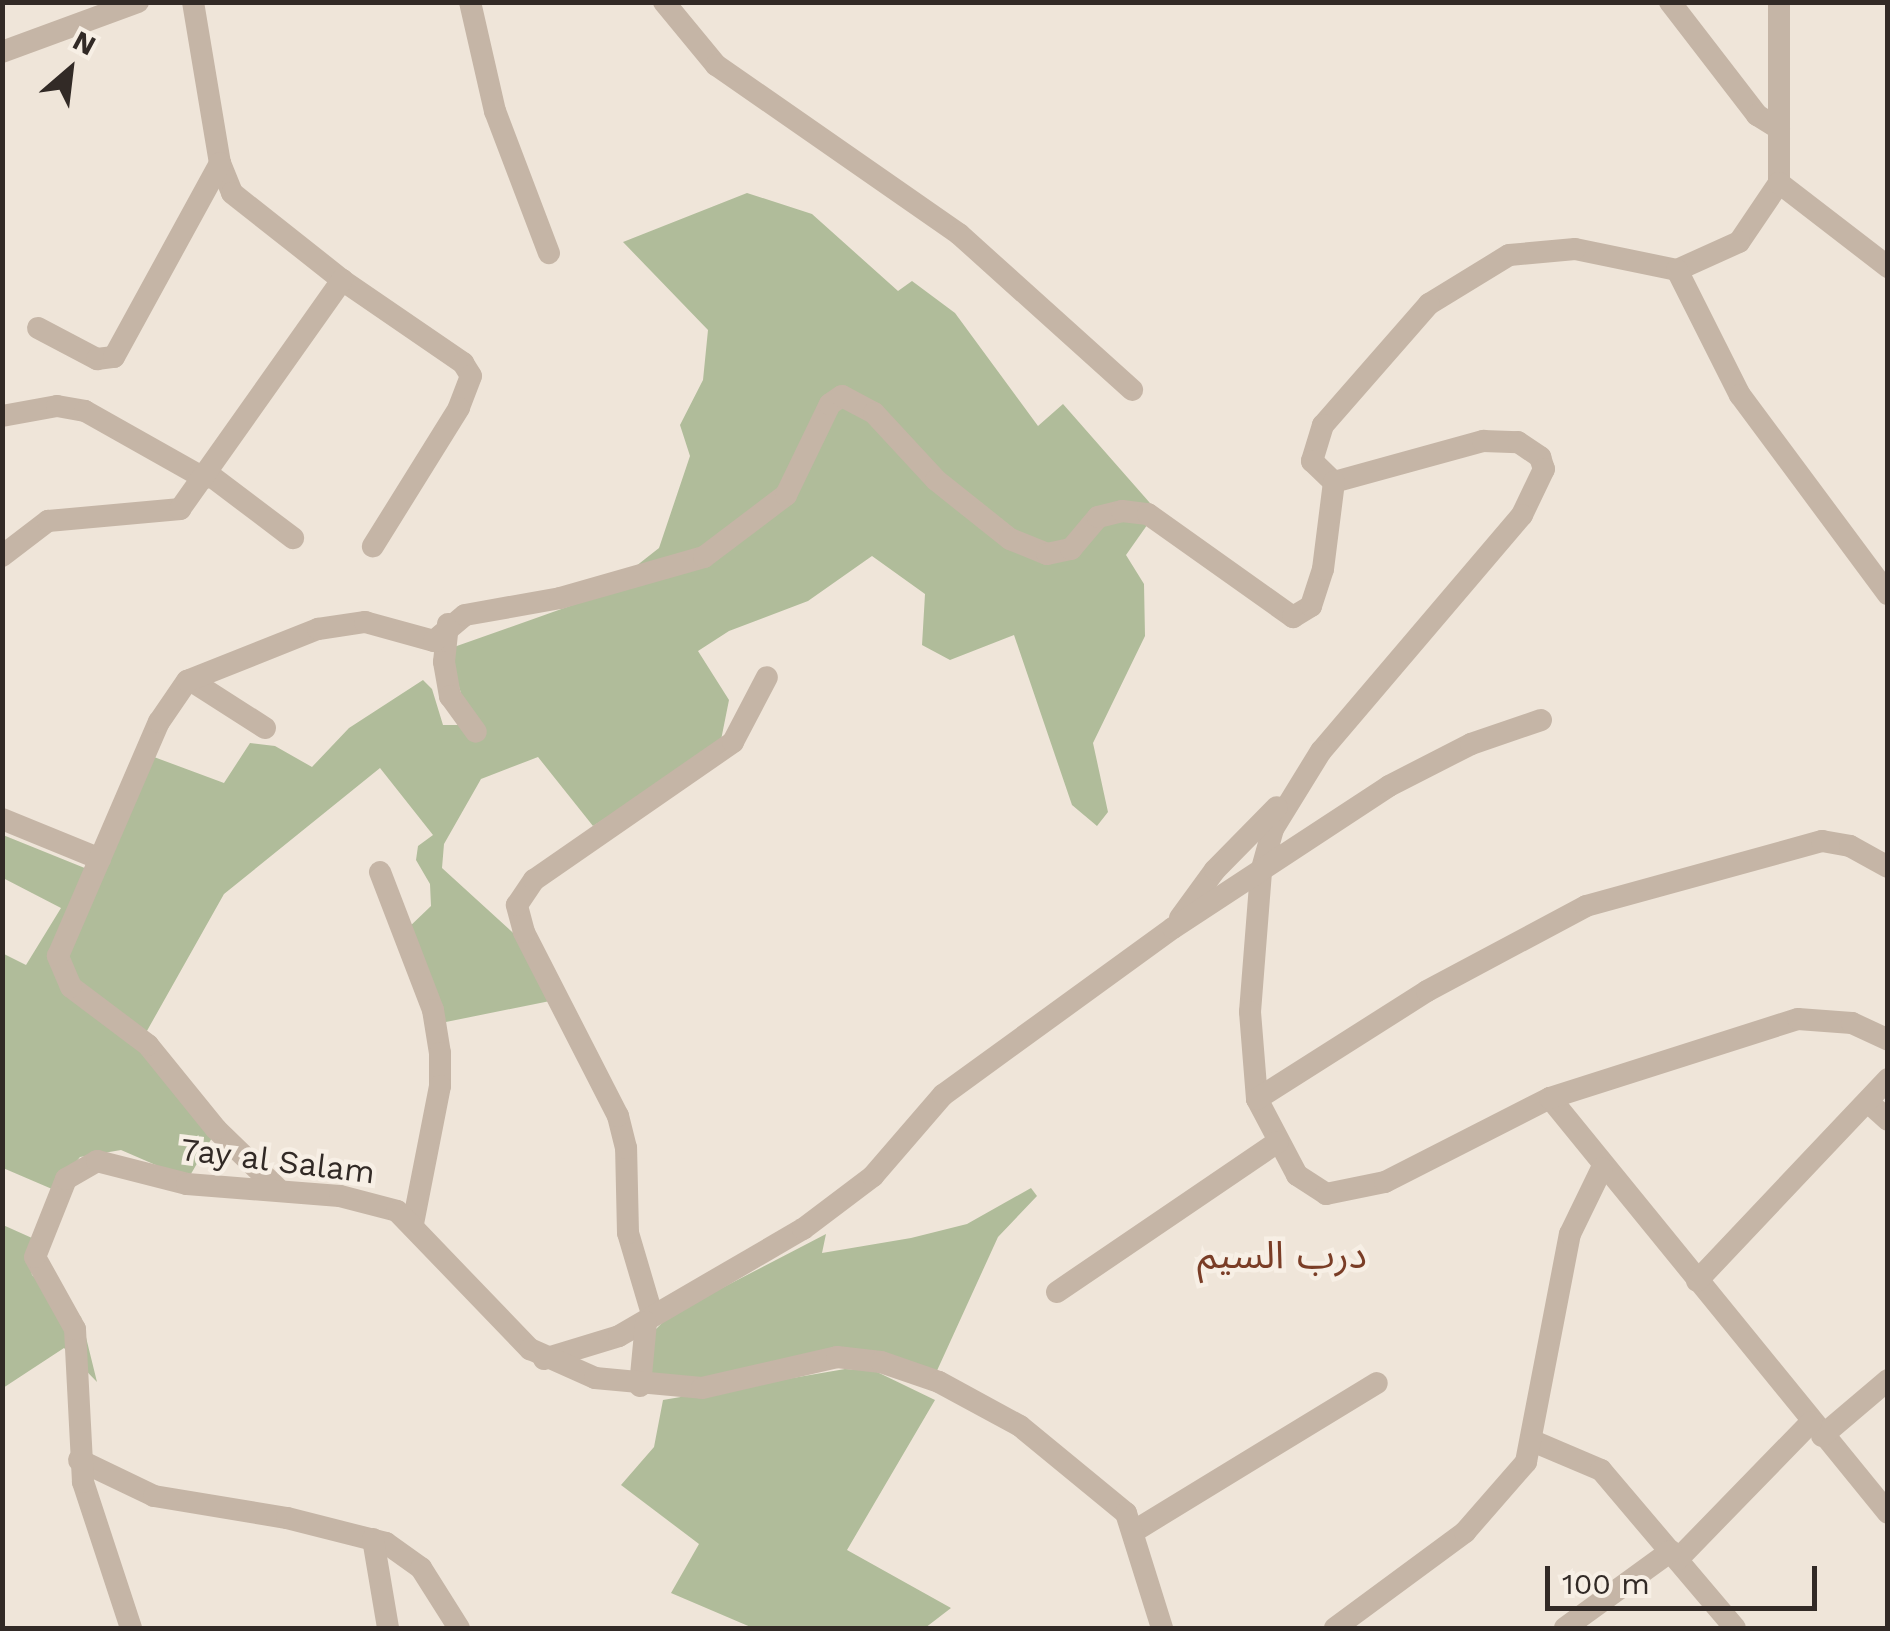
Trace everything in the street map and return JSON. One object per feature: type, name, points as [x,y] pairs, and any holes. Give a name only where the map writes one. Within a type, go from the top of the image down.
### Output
[{"type":"street","points":[[2,52],[138,2]]},
{"type":"street","points":[[193,2],[220,163],[242,204],[342,280],[463,362],[471,376],[459,408],[373,546]]},
{"type":"street","points":[[470,2],[495,111],[548,253]]},
{"type":"street","points":[[664,2],[716,65],[958,234],[1132,390]]},
{"type":"street","points":[[1670,2],[1761,118],[1779,128]]},
{"type":"street","points":[[1334,482],[1312,461],[1323,425],[1412,320],[1471,274],[1509,255],[1546,247],[1678,270],[1739,242],[1779,183],[1779,2]]},
{"type":"street","points":[[38,328],[97,359],[114,357],[220,163]]},
{"type":"street","points":[[1779,183],[1888,267]]},
{"type":"street","points":[[1678,270],[1740,395],[1888,594]]},
{"type":"street","points":[[2,556],[48,521],[168,514],[206,476],[342,280]]},
{"type":"street","points":[[277,1188],[216,1129],[148,1045],[86,1002],[62,974],[58,956],[159,722],[190,680],[318,629],[366,622],[426,642],[434,641],[448,624],[704,557],[786,495],[830,404],[842,396],[874,413],[936,480],[1010,540],[1047,554],[1071,549],[1098,517],[1148,514],[1293,616],[1311,606],[1323,569],[1334,482]]},
{"type":"street","points":[[2,416],[57,406],[85,412],[206,476],[293,538]]},
{"type":"street","points":[[1173,928],[1215,870],[1297,786],[1402,650],[1515,524],[1544,470],[1540,457],[1518,442],[1484,440],[1334,482]]},
{"type":"street","points":[[448,624],[444,662],[450,696],[476,732]]},
{"type":"street","points":[[640,1386],[649,1318],[628,1233],[626,1148],[618,1116],[524,932],[517,904],[534,880],[733,742],[767,677]]},
{"type":"street","points":[[190,680],[265,728]]},
{"type":"street","points":[[544,1359],[586,1350],[649,1318],[840,1205],[904,1144],[943,1095],[1173,928],[1429,764],[1540,720]]},
{"type":"street","points":[[1297,786],[1273,828],[1262,872],[1250,1012],[1257,1100],[1278,1142],[1312,1188],[1342,1196],[1384,1182],[1550,1098],[1798,1019],[1852,1023],[1888,1040]]},
{"type":"street","points":[[2,819],[100,860]]},
{"type":"street","points":[[1257,1100],[1427,990],[1586,906],[1822,841],[1850,846],[1888,867]]},
{"type":"street","points":[[380,872],[433,1010],[440,1053],[440,1086],[413,1223]]},
{"type":"street","points":[[1697,1281],[1888,1079]]},
{"type":"street","points":[[1550,1098],[1602,1168],[1888,1513]]},
{"type":"street","points":[[1868,1102],[1888,1120]]},
{"type":"street","points":[[1057,1292],[1278,1142]]},
{"type":"street","name":"7ay al Salam","points":[[131,1628],[79,1460],[75,1329],[36,1258],[66,1179],[83,1165],[114,1160],[187,1184],[277,1188],[362,1200],[413,1223],[489,1310],[544,1359]]},
{"type":"street","points":[[1347,1625],[1493,1507],[1535,1442],[1562,1267],[1583,1202],[1602,1168]]},
{"type":"street","points":[[544,1359],[594,1378],[640,1386],[702,1388],[837,1358],[907,1369],[1020,1426],[1100,1487],[1136,1530],[1162,1628]]},
{"type":"street","points":[[1565,1628],[1674,1555],[1817,1429],[1888,1380]]},
{"type":"street","points":[[1136,1530],[1377,1383]]},
{"type":"street","points":[[1535,1442],[1601,1470],[1735,1628]]},
{"type":"street","points":[[79,1460],[154,1496],[374,1539],[421,1568],[459,1628]]},
{"type":"street","points":[[374,1539],[388,1628]]},
{"type":"green space","points":[[747,193],[812,214],[898,291],[912,281],[955,313],[1038,426],[1063,404],[1157,511],[1126,555],[1144,584],[1145,636],[1093,743],[1108,812],[1097,826],[1072,805],[1014,635],[950,660],[922,645],[925,594],[872,556],[808,601],[729,631],[698,651],[729,700],[720,745],[593,826],[538,757],[481,779],[444,844],[442,868],[522,941],[555,1000],[431,1025],[406,930],[431,906],[430,884],[416,860],[418,846],[433,835],[380,768],[224,894],[139,1045],[213,1136],[188,1179],[121,1150],[80,1157],[66,1174],[29,1256],[32,1275],[81,1317],[97,1382],[64,1348],[3,1388],[3,1225],[32,1238],[52,1189],[3,1168],[2,953],[26,965],[61,908],[3,878],[3,835],[102,875],[154,757],[224,783],[250,743],[275,746],[312,767],[349,728],[423,680],[432,689],[443,725],[460,725],[461,693],[450,661],[454,647],[598,596],[659,548],[690,456],[680,425],[703,380],[708,330],[623,242]]},
{"type":"green space","points":[[1031,1188],[1037,1196],[998,1237],[935,1375],[846,1353],[696,1384],[647,1380],[656,1329],[670,1315],[826,1234],[822,1253],[911,1238],[967,1224]]},
{"type":"green space","points":[[845,1369],[875,1371],[935,1400],[847,1550],[951,1608],[925,1628],[753,1628],[671,1593],[699,1544],[621,1485],[654,1447],[663,1400]]},
{"type":"district","name":"درب السيم","points":[[1282,1256]]}]
